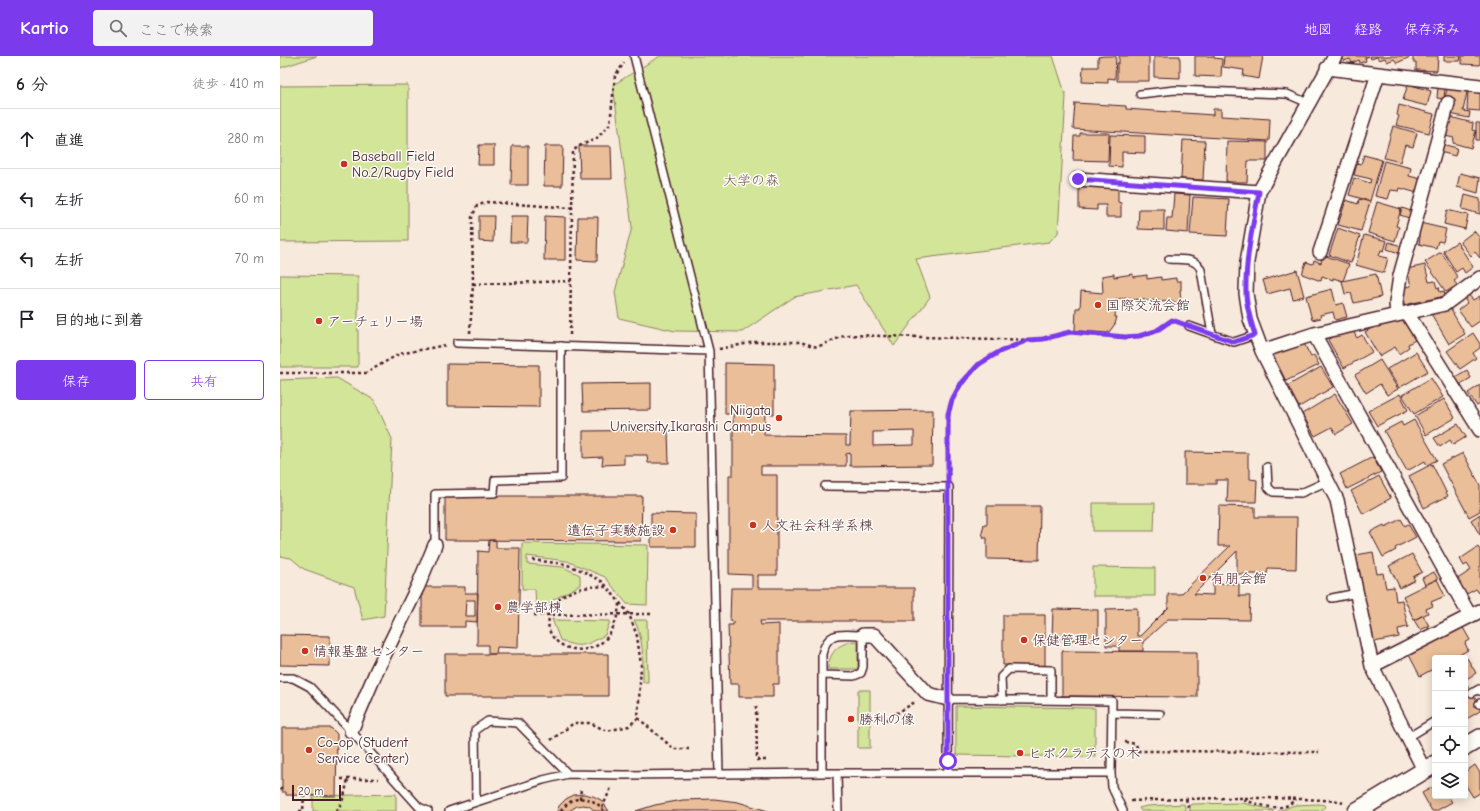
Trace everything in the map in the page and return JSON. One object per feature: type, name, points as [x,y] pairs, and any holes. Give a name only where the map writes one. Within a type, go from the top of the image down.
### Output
[{"type":"street","points":[[1334,56],[1259,192],[1247,262],[1246,293],[1250,319],[1262,351],[1337,500],[1372,666],[1407,738],[1430,767],[1350,807]]},
{"type":"street","points":[[1327,68],[1480,86]]},
{"type":"street","points":[[1320,252],[1378,74]]},
{"type":"street","points":[[1448,103],[1400,276],[1396,303],[1480,430]]},
{"type":"street","points":[[1078,179],[1259,192]]},
{"type":"street","points":[[1262,351],[1314,334],[1445,304],[1480,278]]},
{"type":"street","points":[[1314,334],[1369,440],[1475,613],[1372,666]]},
{"type":"street","points":[[351,731],[377,670],[418,586],[435,545]]},
{"type":"street","points":[[863,635],[874,635],[928,694],[948,699]]},
{"type":"street","points":[[1468,745],[1480,738]]},
{"type":"lane","points":[[634,56],[709,351],[718,774]]},
{"type":"lane","points":[[1140,94],[1175,90],[1288,94],[1308,103]]},
{"type":"lane","points":[[1169,259],[1194,261],[1199,264],[1212,334]]},
{"type":"lane","points":[[1189,326],[1234,342],[1255,335]]},
{"type":"lane","points":[[457,343],[709,351]]},
{"type":"lane","points":[[435,545],[435,494],[494,493],[495,480],[561,478],[561,346]]},
{"type":"lane","points":[[1266,467],[1268,487],[1273,492],[1301,493],[1328,481]]},
{"type":"lane","points":[[825,486],[949,487],[948,774]]},
{"type":"lane","points":[[1332,598],[1357,593]]},
{"type":"lane","points":[[822,675],[854,676],[862,673],[863,635],[834,635],[825,642],[822,654],[822,675],[822,773]]},
{"type":"lane","points":[[1002,700],[1001,677],[1009,669],[1050,670],[1051,700]]},
{"type":"lane","points":[[280,678],[293,678],[310,687],[419,807],[428,811]]},
{"type":"lane","points":[[1472,693],[1479,689],[1480,691]]},
{"type":"lane","points":[[948,699],[1112,701],[1111,773],[1112,786],[1120,808]]},
{"type":"lane","points":[[1112,713],[1160,714]]},
{"type":"lane","points":[[476,801],[475,730],[488,721],[518,723],[568,774]]},
{"type":"lane","points":[[1407,738],[1432,723]]},
{"type":"lane","points":[[837,773],[838,811]]},
{"type":"lane","points":[[449,811],[543,780],[568,774],[1111,773]]},
{"type":"path","points":[[570,324],[573,151],[579,146],[596,139],[610,124],[616,76],[624,63]]},
{"type":"path","points":[[469,344],[473,284],[472,217],[477,206],[487,202],[572,208]]},
{"type":"path","points":[[473,284],[571,281]]},
{"type":"path","points":[[709,351],[755,342],[800,342],[817,347],[846,335],[1028,340],[1043,339],[1070,332],[1125,337],[1139,336],[1156,331],[1172,320],[1189,326]]},
{"type":"path","points":[[949,487],[948,414],[952,400],[960,385],[979,364],[999,352],[1028,340]]},
{"type":"path","points":[[280,373],[366,373],[400,354],[457,343]]},
{"type":"path","points":[[532,560],[565,564],[602,582],[629,614],[637,636],[641,665],[638,718],[629,726],[608,731],[590,723],[574,723],[542,746]]},
{"type":"path","points":[[606,587],[596,586],[576,590],[560,598],[549,615],[548,622],[549,631],[558,644],[566,648],[578,650],[593,648],[601,643],[609,636],[618,614],[619,603]]},
{"type":"path","points":[[534,615],[651,614]]},
{"type":"path","points":[[886,720],[928,694]]},
{"type":"path","points":[[756,706],[757,760],[767,760]]},
{"type":"path","points":[[638,718],[674,749],[689,749]]},
{"type":"path","points":[[1126,742],[1134,742],[1138,751],[1319,752]]},
{"type":"path","points":[[336,811],[340,807],[348,779]]},
{"type":"path","points":[[341,780],[378,779]]},
{"type":"path","points":[[580,798],[581,788]]},
{"type":"path","points":[[561,811],[570,801],[580,798],[586,798],[593,801],[603,810],[611,788]]},
{"type":"path","points":[[299,811],[303,810],[304,795]]},
{"type":"path","points":[[1120,808],[1186,799],[1297,799],[1338,801],[1350,807]]},
{"type":"path","points":[[1186,799],[1189,811]]},
{"type":"path","points":[[1242,799],[1276,809],[1297,799]]},
{"type":"green space","points":[[280,56],[317,56],[280,68]]},
{"type":"green space","name":"大学の森","points":[[660,56],[1053,56],[1066,96],[1058,233],[1049,242],[916,259],[930,297],[894,346],[856,285],[794,297],[742,332],[675,331],[619,318],[615,292],[632,227],[613,85]]},
{"type":"green space","name":"Baseball Field No.2/Rugby Field","points":[[408,85],[408,241],[280,242],[280,86]]},
{"type":"green space","name":"アーチェリー場","points":[[280,275],[358,276],[358,367],[280,367]]},
{"type":"green space","points":[[337,378],[374,400],[392,439],[384,616],[363,620],[354,587],[304,569],[291,558],[280,556],[280,380]]},
{"type":"green space","points":[[1093,503],[1155,503],[1154,531],[1093,531]]},
{"type":"green space","points":[[522,543],[648,545],[647,605],[627,604],[605,577],[567,561],[527,556],[527,564],[563,567],[580,575],[580,585],[551,601],[547,607],[536,607],[535,589],[522,589]]},
{"type":"green space","points":[[1093,567],[1155,568],[1155,596],[1093,596]]},
{"type":"green space","points":[[552,619],[610,621],[605,635],[588,644],[573,645],[560,640]]},
{"type":"green space","points":[[634,620],[647,620],[648,682],[643,682],[643,658],[640,634]]},
{"type":"green space","points":[[858,641],[858,669],[828,669],[833,652],[846,643]]},
{"type":"green space","points":[[858,690],[870,690],[870,748],[858,748]]},
{"type":"green space","points":[[956,706],[1095,708],[1095,757],[956,755]]},
{"type":"green space","points":[[396,794],[396,811],[313,811],[313,796]]},
{"type":"green space","points":[[1242,803],[1274,811],[1190,811],[1190,805],[1192,804]]},
{"type":"green space","points":[[1184,804],[1186,811],[1141,811],[1139,808],[1147,806]]},
{"type":"green space","points":[[1295,805],[1325,805],[1326,807],[1320,811],[1278,811]]},
{"type":"building","points":[[1116,56],[1115,79],[1108,78],[1108,83],[1082,82],[1083,67],[1098,67],[1098,57]]},
{"type":"building","points":[[1119,56],[1149,56],[1149,81],[1117,81],[1117,63],[1119,63]]},
{"type":"building","points":[[1154,56],[1180,56],[1180,78],[1154,77]]},
{"type":"building","points":[[1195,56],[1214,56],[1214,58],[1222,59],[1221,77],[1195,76]]},
{"type":"building","points":[[1224,56],[1263,56],[1259,79],[1243,76],[1244,70],[1223,67]]},
{"type":"building","points":[[1343,56],[1369,56],[1365,58],[1366,61],[1360,63],[1359,60],[1352,63],[1350,59],[1344,61]]},
{"type":"building","points":[[1370,56],[1410,57],[1397,63],[1394,59],[1387,62],[1385,58],[1379,60],[1377,57],[1371,59]]},
{"type":"building","points":[[1413,56],[1438,56],[1437,71],[1416,70],[1416,62],[1413,62]]},
{"type":"building","points":[[1444,56],[1461,56],[1460,61],[1444,61]]},
{"type":"building","points":[[1462,56],[1480,56],[1480,65],[1462,64]]},
{"type":"building","points":[[1408,84],[1431,91],[1427,106],[1403,100]]},
{"type":"building","points":[[1438,87],[1445,87],[1444,99],[1437,98]]},
{"type":"building","points":[[1447,88],[1467,92],[1463,111],[1470,112],[1469,118],[1450,114],[1445,99]]},
{"type":"building","points":[[1468,92],[1480,93],[1480,111],[1467,110]]},
{"type":"building","points":[[1075,103],[1126,106],[1126,109],[1213,115],[1213,109],[1221,109],[1221,116],[1270,119],[1269,141],[1073,129]]},
{"type":"building","points":[[1399,105],[1434,114],[1429,133],[1396,125],[1399,116],[1397,115]]},
{"type":"building","points":[[1450,117],[1473,123],[1472,130],[1476,131],[1471,148],[1453,143],[1454,138],[1445,136]]},
{"type":"building","points":[[1476,123],[1480,123],[1480,140],[1476,140]]},
{"type":"building","points":[[1393,126],[1417,133],[1413,147],[1405,145],[1400,162],[1384,158]]},
{"type":"building","points":[[1080,133],[1109,133],[1108,161],[1073,160],[1074,136],[1080,136]]},
{"type":"building","points":[[1110,135],[1145,136],[1145,153],[1122,152],[1122,167],[1109,166]]},
{"type":"building","points":[[1183,140],[1205,141],[1203,180],[1181,179]]},
{"type":"building","points":[[1227,141],[1267,142],[1267,161],[1248,161],[1247,182],[1226,182]]},
{"type":"building","points":[[1442,144],[1457,148],[1455,156],[1440,152]]},
{"type":"building","points":[[479,145],[494,145],[494,165],[478,165]]},
{"type":"building","points":[[512,146],[528,146],[528,185],[511,185]]},
{"type":"building","points":[[545,146],[563,146],[562,186],[544,186]]},
{"type":"building","points":[[579,146],[611,146],[612,179],[580,179]]},
{"type":"building","points":[[1364,155],[1382,160],[1370,201],[1349,195],[1354,178],[1370,183],[1371,179],[1354,175],[1357,163],[1361,164]]},
{"type":"building","points":[[1384,161],[1411,168],[1409,176],[1421,179],[1417,193],[1400,188],[1399,191],[1391,190],[1388,199],[1375,196]]},
{"type":"building","points":[[1460,173],[1480,178],[1478,193],[1457,187]]},
{"type":"building","points":[[1079,186],[1118,187],[1118,202],[1121,203],[1121,217],[1106,217],[1106,205],[1097,205],[1097,210],[1079,209]]},
{"type":"building","points":[[1174,194],[1190,195],[1188,233],[1166,231],[1167,218],[1172,218]]},
{"type":"building","points":[[1465,195],[1480,199],[1480,214],[1462,209]]},
{"type":"building","points":[[1193,197],[1229,199],[1227,236],[1190,234]]},
{"type":"building","points":[[1359,199],[1370,202],[1361,231],[1338,225],[1346,200],[1358,204]]},
{"type":"building","points":[[1377,202],[1401,209],[1396,226],[1399,227],[1395,241],[1368,233]]},
{"type":"building","points":[[1402,208],[1411,211],[1409,218],[1400,215]]},
{"type":"building","points":[[1139,209],[1164,209],[1164,230],[1138,229]]},
{"type":"building","points":[[1447,210],[1468,215],[1465,229],[1444,224]]},
{"type":"building","points":[[479,216],[494,216],[493,242],[479,241]]},
{"type":"building","points":[[511,216],[528,216],[527,242],[510,242]]},
{"type":"building","points":[[545,216],[565,217],[565,260],[544,260]]},
{"type":"building","points":[[578,217],[598,217],[597,261],[577,260]]},
{"type":"building","points":[[1420,223],[1446,229],[1443,242],[1438,241],[1436,248],[1419,244],[1420,237],[1416,236]]},
{"type":"building","points":[[1338,228],[1360,236],[1351,263],[1329,255]]},
{"type":"building","points":[[1474,231],[1480,238],[1480,258],[1475,252],[1471,256],[1460,242]]},
{"type":"building","points":[[1364,235],[1387,241],[1384,251],[1381,250],[1379,256],[1388,258],[1384,273],[1356,265]]},
{"type":"building","points":[[1389,242],[1401,246],[1399,253],[1387,249]]},
{"type":"building","points":[[1457,242],[1473,267],[1465,273],[1462,268],[1456,272],[1443,251]]},
{"type":"building","points":[[1441,252],[1458,278],[1454,281],[1457,285],[1446,292],[1425,262]]},
{"type":"building","points":[[1323,255],[1349,264],[1343,281],[1333,278],[1333,280],[1322,276],[1321,281],[1302,274],[1306,262],[1313,264],[1314,260],[1321,263]]},
{"type":"building","points":[[1425,265],[1429,282],[1435,281],[1437,288],[1439,287],[1440,292],[1444,291],[1445,296],[1404,305],[1400,288],[1411,286],[1407,269]]},
{"type":"building","points":[[1297,270],[1304,296],[1293,299],[1290,288],[1267,294],[1263,280]]},
{"type":"building","name":"国際交流会館","points":[[1114,274],[1114,277],[1133,274],[1133,277],[1147,275],[1147,279],[1161,277],[1161,280],[1176,278],[1176,281],[1181,281],[1181,303],[1173,303],[1173,301],[1159,302],[1159,300],[1144,301],[1144,299],[1130,300],[1130,298],[1116,299],[1115,317],[1117,317],[1115,324],[1109,332],[1075,331],[1076,308],[1080,308],[1081,291],[1103,293],[1102,276]]},
{"type":"building","points":[[1376,274],[1381,297],[1354,303],[1351,293],[1345,294],[1342,281]]},
{"type":"building","points":[[1332,289],[1336,305],[1343,303],[1347,317],[1335,320],[1333,312],[1320,315],[1321,318],[1312,320],[1306,296]]},
{"type":"building","points":[[1468,294],[1473,300],[1480,296],[1480,321],[1471,327],[1458,310],[1467,303],[1464,298]]},
{"type":"building","points":[[1448,305],[1465,334],[1449,344],[1430,312]]},
{"type":"building","points":[[1401,317],[1415,340],[1408,344],[1409,347],[1399,354],[1395,347],[1379,356],[1365,332],[1386,320],[1389,324]]},
{"type":"building","points":[[1345,330],[1347,334],[1353,331],[1357,338],[1362,335],[1372,352],[1344,368],[1328,340]]},
{"type":"building","points":[[1473,333],[1480,344],[1480,348],[1473,353],[1476,358],[1460,369],[1447,351]]},
{"type":"building","points":[[1302,340],[1311,357],[1314,355],[1319,365],[1286,381],[1273,355]]},
{"type":"building","points":[[1416,352],[1428,371],[1399,388],[1387,369]]},
{"type":"building","points":[[1380,360],[1398,389],[1387,395],[1380,384],[1366,393],[1355,375]]},
{"type":"building","name":"人文社会科学系棟","points":[[725,363],[774,364],[774,414],[765,414],[764,435],[846,436],[846,445],[850,445],[851,411],[933,410],[932,465],[850,466],[850,453],[846,454],[846,466],[761,466],[761,475],[777,475],[777,575],[758,575],[758,588],[914,588],[914,621],[760,621],[761,625],[779,624],[779,684],[773,684],[773,697],[739,697],[739,684],[730,684],[728,625],[733,625],[733,621],[730,621],[731,588],[752,588],[752,575],[729,574],[729,475],[733,475],[733,414],[725,414]],"holes":[[[914,431],[914,445],[873,446],[873,432]]]},
{"type":"building","points":[[447,364],[539,365],[539,407],[447,406]]},
{"type":"building","points":[[1321,367],[1333,387],[1299,407],[1287,386]]},
{"type":"building","points":[[1467,370],[1471,378],[1459,385],[1455,377]]},
{"type":"building","points":[[1431,378],[1443,397],[1414,414],[1402,395]]},
{"type":"building","points":[[651,383],[651,410],[583,411],[582,384]]},
{"type":"building","points":[[1480,385],[1480,404],[1477,406],[1468,393]]},
{"type":"building","points":[[1335,394],[1353,424],[1336,434],[1332,427],[1315,436],[1302,414]]},
{"type":"building","points":[[1400,394],[1408,410],[1377,426],[1368,411]]},
{"type":"building","points":[[1444,399],[1455,418],[1426,435],[1415,416]]},
{"type":"building","points":[[1414,420],[1437,460],[1427,465],[1425,461],[1407,471],[1384,431],[1401,422],[1403,426]]},
{"type":"building","points":[[1458,424],[1466,437],[1453,445],[1450,440],[1440,447],[1434,438]]},
{"type":"building","points":[[668,430],[669,463],[648,463],[647,455],[624,455],[624,464],[602,465],[603,457],[583,458],[583,431]]},
{"type":"building","points":[[1185,452],[1248,453],[1250,479],[1257,480],[1256,502],[1227,502],[1228,480],[1216,480],[1216,484],[1185,484]]},
{"type":"building","points":[[1463,453],[1480,485],[1480,511],[1469,517],[1441,464]]},
{"type":"building","points":[[1373,457],[1381,472],[1347,489],[1340,474]]},
{"type":"building","points":[[1432,464],[1448,496],[1424,508],[1409,476]]},
{"type":"building","points":[[1379,476],[1391,498],[1363,514],[1351,491]]},
{"type":"building","points":[[445,496],[642,496],[641,541],[445,540]]},
{"type":"building","points":[[987,506],[1040,506],[1039,560],[987,559],[987,538],[984,538],[982,533],[984,524],[987,524]]},
{"type":"building","name":"有朋会館","points":[[1219,506],[1255,507],[1255,517],[1297,517],[1296,569],[1268,568],[1267,574],[1237,574],[1237,551],[1194,594],[1213,595],[1213,583],[1239,584],[1239,596],[1250,596],[1249,620],[1168,619],[1143,642],[1143,651],[1119,651],[1119,646],[1106,646],[1106,609],[1137,608],[1137,636],[1140,636],[1168,608],[1168,594],[1181,594],[1230,546],[1218,546]]},
{"type":"building","name":"遺伝子実験施設","points":[[651,513],[696,514],[696,547],[651,547]]},
{"type":"building","points":[[1480,514],[1480,535],[1471,520]]},
{"type":"building","points":[[1401,519],[1405,526],[1408,524],[1416,537],[1395,548],[1396,550],[1383,557],[1370,532]]},
{"type":"building","name":"農学部棟","points":[[489,540],[496,540],[496,548],[520,548],[518,648],[497,647],[496,654],[488,654],[488,645],[477,645],[478,551],[488,552]]},
{"type":"building","points":[[1478,547],[1480,550],[1480,593],[1476,589],[1465,595],[1456,580],[1471,570],[1467,564],[1464,566],[1460,559]]},
{"type":"building","points":[[1373,552],[1377,574],[1383,573],[1386,588],[1394,587],[1396,601],[1402,600],[1408,627],[1398,629],[1399,637],[1374,642],[1356,555]]},
{"type":"building","points":[[1412,554],[1422,572],[1413,577],[1415,580],[1400,588],[1389,566]]},
{"type":"building","points":[[1434,572],[1438,579],[1425,585],[1422,578]]},
{"type":"building","points":[[1437,579],[1445,596],[1431,602],[1433,606],[1426,609],[1428,613],[1414,620],[1403,596]]},
{"type":"building","points":[[422,587],[465,587],[465,593],[478,593],[477,622],[465,621],[465,627],[422,627]],"holes":[[[466,600],[475,600],[475,616],[465,616]]]},
{"type":"building","points":[[1053,609],[1098,610],[1098,640],[1052,640]]},
{"type":"building","name":"保健管理センター","points":[[1003,615],[1045,615],[1045,666],[1003,665]]},
{"type":"building","points":[[1423,615],[1429,626],[1420,630],[1414,620]]},
{"type":"building","points":[[1461,624],[1470,640],[1465,643],[1468,650],[1459,655],[1432,655],[1432,670],[1420,676],[1408,653]]},
{"type":"building","name":"情報基盤センター","points":[[280,635],[330,636],[330,666],[280,665]]},
{"type":"building","points":[[1062,651],[1197,652],[1197,697],[1062,696]]},
{"type":"building","points":[[445,654],[608,654],[608,696],[445,696]]},
{"type":"building","points":[[1468,660],[1476,673],[1468,678]]},
{"type":"building","points":[[1468,686],[1480,706],[1480,711],[1468,718]]},
{"type":"building","name":"Co-op (Student Service Center)","points":[[282,728],[331,728],[337,734],[336,796],[286,795],[286,792],[282,792]]},
{"type":"building","points":[[1475,765],[1480,773],[1480,793],[1473,797],[1468,789],[1468,770]]},
{"type":"building","points":[[1432,788],[1432,799],[1450,799],[1452,802],[1436,811],[1432,811],[1422,793]]},
{"type":"building","points":[[584,794],[601,800],[609,811],[595,811],[589,806],[583,805],[577,806],[569,811],[557,811],[559,806],[566,799],[574,795]]},
{"type":"building","points":[[714,799],[738,802],[768,811],[636,811],[655,805],[683,800]]},
{"type":"place","name":"Baseball Field No.2/Rugby Field","points":[[344,164]]},
{"type":"place","name":"国際交流会館","points":[[1098,305]]},
{"type":"place","name":"アーチェリー場","points":[[319,321]]},
{"type":"place","name":"Niigata University,Ikarashi Campus","points":[[779,418]]},
{"type":"place","name":"人文社会科学系棟","points":[[753,525]]},
{"type":"place","name":"遺伝子実験施設","points":[[673,530]]},
{"type":"place","name":"有朋会館","points":[[1203,578]]},
{"type":"place","name":"農学部棟","points":[[498,607]]},
{"type":"place","name":"保健管理センター","points":[[1024,640]]},
{"type":"place","name":"情報基盤センター","points":[[305,651]]},
{"type":"place","name":"勝利の像","points":[[851,719]]},
{"type":"place","name":"Co-op (Student Service Center)","points":[[309,750]]},
{"type":"place","name":"ヒポクラテスの木","points":[[1020,753]]},
{"type":"route","points":[[948,761],[948,414],[952,400],[960,385],[979,364],[999,352],[1028,340],[1055,337],[1070,332],[1125,337],[1139,336],[1156,331],[1172,320],[1234,342],[1255,335],[1250,319],[1246,293],[1247,262],[1259,192],[1078,179]]}]
